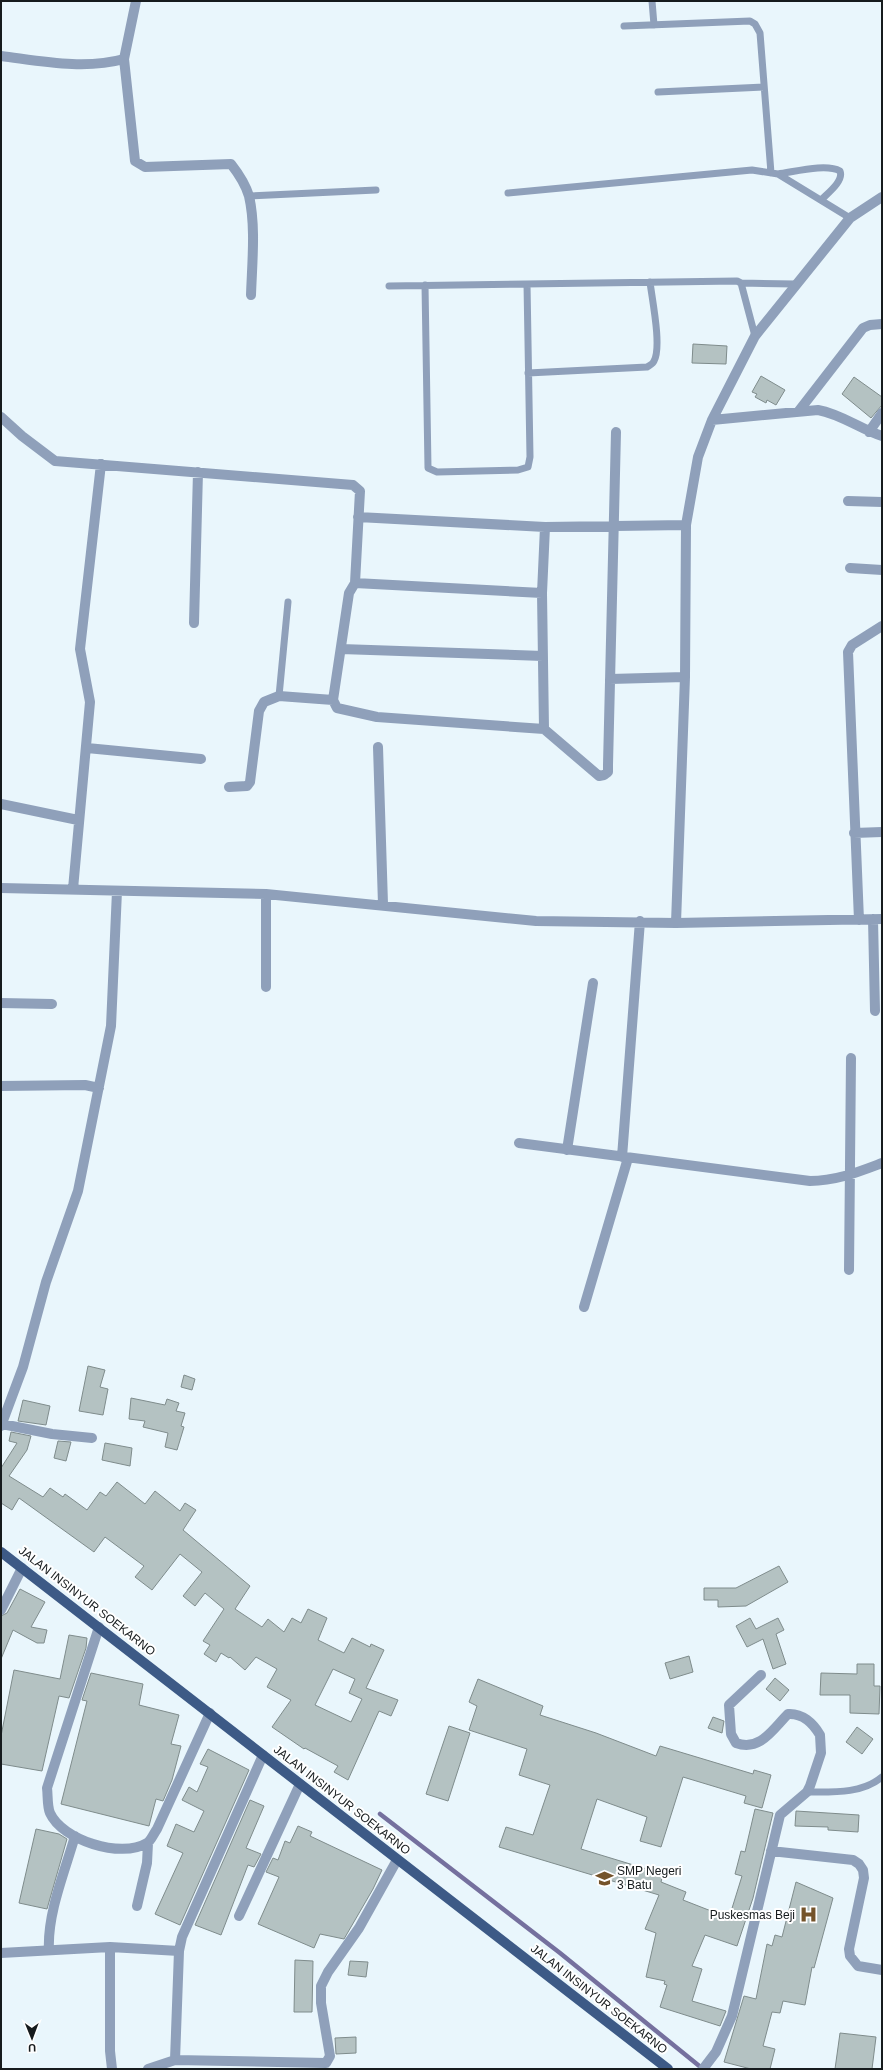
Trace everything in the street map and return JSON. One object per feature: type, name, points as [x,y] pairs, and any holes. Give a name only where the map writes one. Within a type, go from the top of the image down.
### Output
[{"type":"main road","name":"JALAN INSINYUR SOEKARNO","points":[[1,1552],[668,2069]]},
{"type":"street","points":[[136,1],[124,59],[135,161],[145,167],[231,164],[249,196],[253,245],[251,295]]},
{"type":"street","points":[[1,56],[57,63],[108,64],[124,59]]},
{"type":"street","points":[[676,923],[685,677],[686,525],[698,457],[712,420],[755,336],[795,284],[850,218],[882,197]]},
{"type":"street","points":[[798,412],[863,328],[870,325],[882,324]]},
{"type":"street","points":[[712,420],[818,410],[835,414],[869,432],[882,436]]},
{"type":"street","points":[[869,432],[882,413]]},
{"type":"street","points":[[1,417],[22,436],[55,461],[353,484],[360,491],[355,583],[349,594],[333,700],[337,708],[376,717],[544,729],[599,776],[608,772],[616,432]]},
{"type":"street","points":[[73,889],[78,820],[87,748],[90,702],[80,649],[101,464]]},
{"type":"street","points":[[194,623],[198,472]]},
{"type":"street","points":[[848,501],[882,502]]},
{"type":"street","points":[[358,517],[545,527],[686,525]]},
{"type":"street","points":[[544,729],[542,593],[545,527]]},
{"type":"street","points":[[850,568],[882,570]]},
{"type":"street","points":[[355,583],[542,593]]},
{"type":"street","points":[[858,920],[848,652],[852,645],[882,626]]},
{"type":"street","points":[[341,649],[543,656]]},
{"type":"street","points":[[610,679],[685,677]]},
{"type":"street","points":[[229,787],[249,785],[259,711],[264,702],[279,696],[333,700]]},
{"type":"street","points":[[378,747],[383,904]]},
{"type":"street","points":[[87,748],[201,759]]},
{"type":"street","points":[[1,804],[78,820]]},
{"type":"street","points":[[854,833],[882,832]]},
{"type":"street","points":[[1,888],[266,894],[383,904],[489,917],[536,921],[640,921],[676,923],[878,919],[875,1011]]},
{"type":"street","points":[[92,1438],[52,1434],[1,1425],[23,1367],[46,1282],[78,1191],[111,1026],[117,891]]},
{"type":"street","points":[[266,894],[266,987]]},
{"type":"street","points":[[584,1308],[625,1157],[640,921]]},
{"type":"street","points":[[567,1150],[594,983]]},
{"type":"street","points":[[1,1003],[52,1004]]},
{"type":"street","points":[[849,1270],[852,1058]]},
{"type":"street","points":[[1,1086],[85,1085],[99,1088]]},
{"type":"street","points":[[519,1143],[810,1181],[820,1181],[850,1175],[882,1163]]},
{"type":"street","points":[[1,1610],[22,1568]]},
{"type":"street","points":[[99,1628],[47,1788],[50,1812],[65,1830],[85,1842],[111,1849],[134,1849],[148,1843]]},
{"type":"street","points":[[705,2066],[716,2052],[732,2016],[780,1815],[807,1792],[822,1747],[820,1735],[802,1716],[798,1714],[788,1714],[758,1744],[742,1746],[736,1743],[731,1734],[730,1705],[761,1675]]},
{"type":"street","points":[[137,1906],[147,1863],[148,1843],[157,1829],[210,1713]]},
{"type":"street","points":[[176,2060],[179,1951],[182,1937],[263,1755]]},
{"type":"street","points":[[239,1916],[300,1784]]},
{"type":"street","points":[[49,1950],[49,1938],[56,1902],[75,1836]]},
{"type":"street","points":[[771,1851],[845,1858],[859,1864],[863,1870],[864,1878],[849,1949],[850,1956],[858,1966],[882,1970]]},
{"type":"street","points":[[150,2069],[176,2060],[279,2066],[322,2064],[329,2060],[321,2003],[321,1986],[328,1972],[359,1928],[397,1860]]},
{"type":"street","points":[[1,1953],[110,1947],[179,1951]]},
{"type":"street","points":[[110,1947],[110,2051],[112,2069]]},
{"type":"lane","points":[[652,1],[654,24]]},
{"type":"lane","points":[[624,26],[750,21],[755,24],[760,33],[764,87],[774,174]]},
{"type":"lane","points":[[658,92],[764,87]]},
{"type":"lane","points":[[508,193],[752,170],[774,174],[835,168],[840,171],[840,180],[821,200]]},
{"type":"lane","points":[[774,174],[850,218]]},
{"type":"lane","points":[[249,196],[376,190]]},
{"type":"lane","points":[[390,286],[737,281],[795,284]]},
{"type":"lane","points":[[528,373],[647,367],[652,364],[655,360],[657,345],[650,282]]},
{"type":"lane","points":[[741,282],[755,336]]},
{"type":"lane","points":[[425,286],[428,468],[437,472],[518,470],[528,467],[530,457],[527,284]]},
{"type":"lane","points":[[279,696],[288,602]]},
{"type":"lane","points":[[807,1792],[838,1792],[861,1788],[882,1777]]},
{"type":"building","points":[[693,344],[727,346],[726,364],[692,363]]},
{"type":"building","points":[[761,376],[785,390],[776,405],[767,400],[766,403],[755,397],[757,394],[752,392]]},
{"type":"building","points":[[854,377],[882,397],[882,405],[871,418],[842,394]]},
{"type":"building","points":[[88,1366],[105,1370],[100,1387],[108,1389],[103,1415],[79,1411]]},
{"type":"building","points":[[184,1375],[195,1379],[192,1390],[181,1387]]},
{"type":"building","points":[[131,1398],[165,1405],[167,1399],[179,1403],[176,1411],[185,1413],[181,1426],[184,1427],[177,1450],[165,1447],[168,1433],[143,1427],[145,1421],[129,1419]]},
{"type":"building","points":[[23,1400],[50,1406],[46,1425],[18,1421]]},
{"type":"building","points":[[11,1432],[31,1436],[27,1450],[9,1476],[43,1497],[50,1488],[63,1497],[65,1494],[87,1510],[100,1492],[106,1496],[117,1482],[145,1504],[155,1491],[180,1511],[185,1503],[196,1510],[183,1530],[250,1586],[235,1609],[262,1627],[268,1619],[284,1632],[292,1618],[301,1623],[308,1609],[327,1618],[318,1640],[344,1653],[352,1638],[370,1647],[371,1644],[384,1650],[366,1688],[398,1700],[391,1716],[379,1711],[348,1780],[334,1772],[338,1766],[305,1748],[304,1749],[272,1727],[291,1700],[267,1687],[277,1669],[256,1657],[245,1670],[230,1657],[229,1658],[221,1653],[216,1662],[204,1654],[210,1645],[203,1641],[224,1609],[205,1593],[195,1606],[183,1596],[202,1572],[180,1554],[152,1590],[135,1577],[144,1566],[105,1537],[94,1552],[19,1498],[12,1510],[1,1503],[1,1468],[17,1443],[9,1441]],"holes":[[[333,1669],[355,1679],[349,1693],[362,1699],[351,1722],[315,1705]]]},
{"type":"building","points":[[58,1441],[71,1442],[66,1461],[54,1458]]},
{"type":"building","points":[[105,1443],[132,1448],[130,1466],[102,1460]]},
{"type":"building","points":[[779,1566],[788,1582],[746,1606],[718,1607],[718,1600],[704,1600],[704,1588],[736,1588]]},
{"type":"building","points":[[20,1589],[45,1602],[31,1627],[47,1630],[44,1643],[37,1643],[13,1630],[1,1659],[1,1616],[7,1613]]},
{"type":"building","points":[[750,1618],[756,1629],[778,1618],[784,1630],[776,1634],[786,1664],[773,1669],[763,1639],[747,1647],[736,1626]]},
{"type":"building","points":[[69,1635],[87,1638],[86,1648],[69,1698],[59,1696],[42,1771],[1,1764],[1,1736],[14,1670],[60,1679]]},
{"type":"building","points":[[689,1656],[693,1672],[670,1679],[665,1663]]},
{"type":"building","points":[[857,1664],[874,1664],[874,1686],[880,1686],[879,1714],[850,1713],[850,1695],[820,1695],[821,1673],[857,1674]]},
{"type":"building","points":[[91,1673],[143,1684],[139,1705],[179,1715],[171,1744],[181,1746],[172,1780],[163,1801],[156,1799],[149,1826],[61,1804],[87,1701],[82,1700]]},
{"type":"building","points":[[775,1678],[789,1690],[780,1701],[766,1689]]},
{"type":"building","points":[[478,1679],[543,1706],[540,1715],[596,1733],[656,1756],[660,1746],[753,1774],[754,1770],[771,1775],[762,1808],[744,1803],[746,1796],[683,1777],[661,1847],[640,1841],[647,1817],[597,1799],[581,1849],[663,1874],[661,1882],[686,1892],[683,1900],[729,1918],[742,1876],[735,1874],[741,1851],[745,1852],[755,1809],[773,1813],[753,1898],[737,1946],[705,1935],[692,1966],[702,1969],[692,2001],[726,2011],[720,2026],[660,2007],[667,1985],[664,1984],[665,1981],[646,1977],[656,1933],[645,1929],[659,1895],[499,1847],[506,1827],[533,1835],[550,1785],[519,1775],[527,1749],[469,1730],[477,1706],[469,1702]]},
{"type":"building","points":[[713,1717],[724,1721],[722,1733],[708,1728]]},
{"type":"building","points":[[449,1726],[470,1733],[448,1801],[426,1794]]},
{"type":"building","points":[[857,1727],[873,1739],[862,1754],[846,1742]]},
{"type":"building","points":[[208,1749],[249,1770],[180,1925],[155,1914],[183,1853],[167,1846],[176,1824],[194,1832],[204,1811],[182,1800],[189,1787],[197,1792],[208,1767],[200,1764]]},
{"type":"building","points":[[250,1800],[264,1806],[246,1848],[261,1854],[254,1867],[248,1865],[221,1935],[195,1925]]},
{"type":"building","points":[[796,1811],[859,1815],[858,1832],[828,1830],[828,1827],[795,1826]]},
{"type":"building","points":[[298,1826],[312,1832],[310,1836],[382,1870],[373,1889],[344,1939],[320,1934],[314,1948],[258,1924],[279,1877],[266,1872],[273,1858],[278,1860],[285,1841],[290,1843]]},
{"type":"building","points":[[36,1829],[59,1834],[67,1839],[47,1909],[19,1903]]},
{"type":"building","points":[[796,1882],[833,1898],[814,1968],[812,1967],[805,2005],[783,2001],[780,2013],[772,2012],[763,2046],[775,2049],[770,2069],[751,2069],[724,2062],[744,1996],[756,1999],[767,1944],[772,1946],[775,1935],[782,1937]]},
{"type":"building","points":[[295,1960],[313,1961],[312,2012],[294,2012]]},
{"type":"building","points":[[350,1961],[368,1962],[366,1977],[348,1975]]},
{"type":"building","points":[[840,2033],[876,2037],[872,2069],[835,2069]]},
{"type":"building","points":[[356,2037],[356,2053],[336,2054],[335,2038]]},
{"type":"waterway","points":[[380,1814],[560,1953],[703,2069]]},
{"type":"place","name":"SMP Negeri 3 Batu","points":[[604,1878]]},
{"type":"place","name":"Puskesmas Beji","points":[[808,1915]]}]
